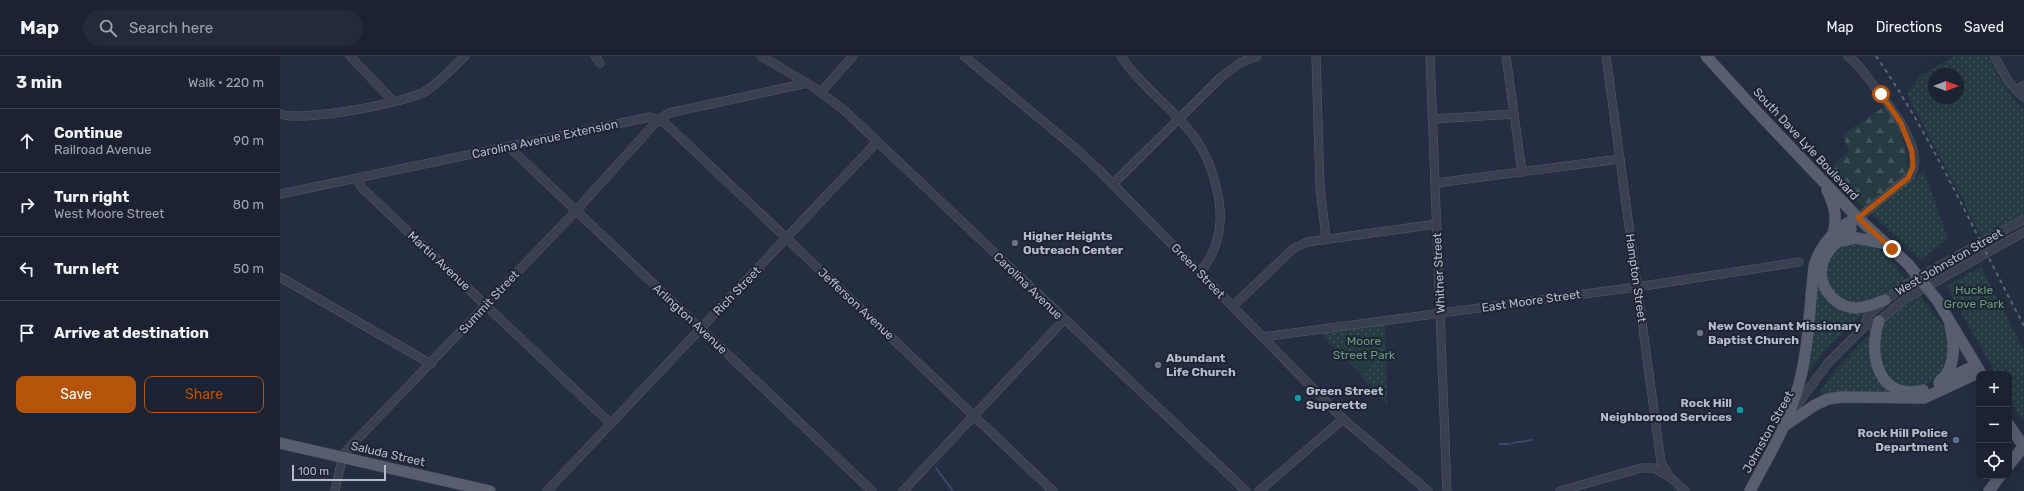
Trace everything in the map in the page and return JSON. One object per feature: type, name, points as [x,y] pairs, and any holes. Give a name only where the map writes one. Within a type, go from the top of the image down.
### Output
[{"type":"main road","name":"South Dave Lyle Boulevard","points":[[1706,56],[1821,180],[1858,218],[1908,264],[1937,300],[1979,370]]},
{"type":"main road","points":[[1821,180],[1835,210],[1836,224],[1834,240]]},
{"type":"main road","points":[[1858,218],[1847,222],[1834,240],[1822,266],[1823,286],[1830,297],[1841,304],[1855,308],[1866,307],[1885,300]]},
{"type":"main road","points":[[1784,426],[1796,396],[1801,376],[1816,260],[1820,250],[1834,240],[1861,238],[1888,246]]},
{"type":"main road","points":[[1932,387],[1945,375],[1952,357],[1954,344],[1948,318]]},
{"type":"main road","points":[[1879,321],[1875,336],[1874,353],[1877,367],[1884,378],[1894,386],[1908,391],[1919,391],[1979,370]]},
{"type":"main road","points":[[1784,426],[1815,405],[1828,399],[1842,397],[1924,398],[1979,370]]},
{"type":"main road","name":"Johnston Street","points":[[1750,491],[1784,426]]},
{"type":"main road","points":[[2012,429],[2024,447],[2012,461]]},
{"type":"main road","name":"Saluda Street","points":[[280,443],[490,491]]},
{"type":"main road","points":[[1988,491],[1998,479]]},
{"type":"street","points":[[350,56],[393,101]]},
{"type":"street","points":[[280,114],[292,116],[312,116],[409,98],[427,90],[465,56]]},
{"type":"street","name":"Carolina Avenue","points":[[761,56],[821,92],[877,142],[1246,491]]},
{"type":"street","points":[[821,92],[853,56]]},
{"type":"street","name":"Green Street","points":[[964,56],[1074,147],[1113,184],[1343,419],[1428,491]]},
{"type":"street","points":[[1121,56],[1144,83],[1179,118],[1199,142],[1210,162],[1220,206],[1220,229],[1217,242],[1208,262],[1200,272]]},
{"type":"street","points":[[1113,184],[1221,77],[1244,58],[1257,56]]},
{"type":"street","points":[[1316,56],[1320,187],[1326,238]]},
{"type":"street","name":"Whitner Street","points":[[1430,56],[1447,491]]},
{"type":"street","points":[[1506,56],[1522,172]]},
{"type":"street","name":"Hampton Street","points":[[1606,56],[1660,455],[1662,466],[1669,476],[1685,491]]},
{"type":"street","points":[[1848,56],[1863,70],[1892,107],[1901,123],[1912,151],[1914,162],[1912,173],[1858,218]]},
{"type":"street","points":[[1994,56],[1999,67],[2024,98]]},
{"type":"street","name":"Carolina Avenue Extension","points":[[280,194],[650,117],[658,120],[669,113],[807,83]]},
{"type":"street","points":[[2017,91],[2024,86]]},
{"type":"street","points":[[1433,119],[1514,114]]},
{"type":"street","name":"Summit Street","points":[[335,491],[343,458],[350,447],[486,306],[658,120]]},
{"type":"street","name":"Jefferson Avenue","points":[[658,120],[665,123],[1053,491]]},
{"type":"street","name":"Rich Street","points":[[547,491],[787,239],[877,142]]},
{"type":"street","name":"Arlington Avenue","points":[[509,147],[872,491]]},
{"type":"street","points":[[1436,183],[1620,159]]},
{"type":"street","name":"Martin Avenue","points":[[357,179],[362,188],[610,424]]},
{"type":"street","name":"West Johnston Street","points":[[1864,327],[1868,315],[1905,285],[2024,219]]},
{"type":"street","points":[[1233,306],[1294,248],[1308,242],[1326,238],[1437,224]]},
{"type":"street","name":"West Johnston Street","points":[[1937,281],[2024,232]]},
{"type":"street","name":"East Moore Street","points":[[1262,337],[1638,287],[1799,262]]},
{"type":"street","points":[[280,276],[431,364]]},
{"type":"street","name":"Johnston Street","points":[[1784,426],[1828,363],[1864,327],[1879,321],[1905,300],[1937,281]]},
{"type":"street","points":[[903,491],[1064,320]]},
{"type":"street","points":[[1259,491],[1343,419]]},
{"type":"street","points":[[1560,491],[1641,468],[1655,461],[1660,455]]},
{"type":"street","points":[[1641,468],[1654,468],[1669,476]]},
{"type":"green space","points":[[1954,56],[1988,56],[2003,84],[2012,97],[2024,109],[2024,213],[1982,237],[1907,94],[1920,76],[1928,71],[1928,104],[1964,104],[1964,68],[1934,68]]},
{"type":"green space","points":[[1885,106],[1899,130],[1905,145],[1908,172],[1865,208],[1832,176],[1831,167],[1849,151],[1842,135]]},
{"type":"green space","points":[[1924,171],[1948,239],[1920,260],[1871,213],[1875,207]]},
{"type":"green space","points":[[1849,241],[1875,246],[1890,258],[1907,280],[1880,298],[1860,304],[1843,301],[1829,287],[1826,266],[1836,247]]},
{"type":"green space","name":"Huckle Grove Park","points":[[1981,267],[2024,350],[2024,419],[2021,419],[2012,403],[2012,371],[1994,371],[1946,286]]},
{"type":"green space","points":[[1815,284],[1819,284],[1860,312],[1861,316],[1828,347],[1809,371],[1805,369]]},
{"type":"green space","points":[[1920,296],[1946,331],[1950,344],[1950,353],[1946,366],[1935,380],[1919,386],[1902,386],[1887,376],[1882,368],[1878,338],[1881,327],[1891,316],[1900,308]]},
{"type":"green space","name":"Moore Street Park","points":[[1385,324],[1387,403],[1320,333]]},
{"type":"green space","points":[[1867,337],[1870,338],[1895,395],[1822,397],[1819,394],[1835,370]]},
{"type":"green space","points":[[1358,345],[1376,363],[1365,374],[1347,356]]},
{"type":"waterway","points":[[1512,443],[1532,440]]},
{"type":"waterway","points":[[1499,444],[1509,444]]},
{"type":"waterway","points":[[936,468],[953,491]]},
{"type":"railway","points":[[1876,56],[1897,88],[1936,155],[2024,326]]},
{"type":"place","name":"Higher Heights Outreach Center","points":[[1015,243]]},
{"type":"place","name":"New Covenant Missionary Baptist Church","points":[[1700,333]]},
{"type":"place","name":"Abundant Life Church","points":[[1158,365]]},
{"type":"place","name":"Green Street Superette","points":[[1298,398]]},
{"type":"place","name":"Rock Hill Neighborood Services","points":[[1740,410]]},
{"type":"place","name":"Rock Hill Police Department","points":[[1956,440]]},
{"type":"route","points":[[1881,94],[1894,110],[1907,136],[1914,162],[1912,173],[1905,181],[1858,218],[1892,249]]}]
